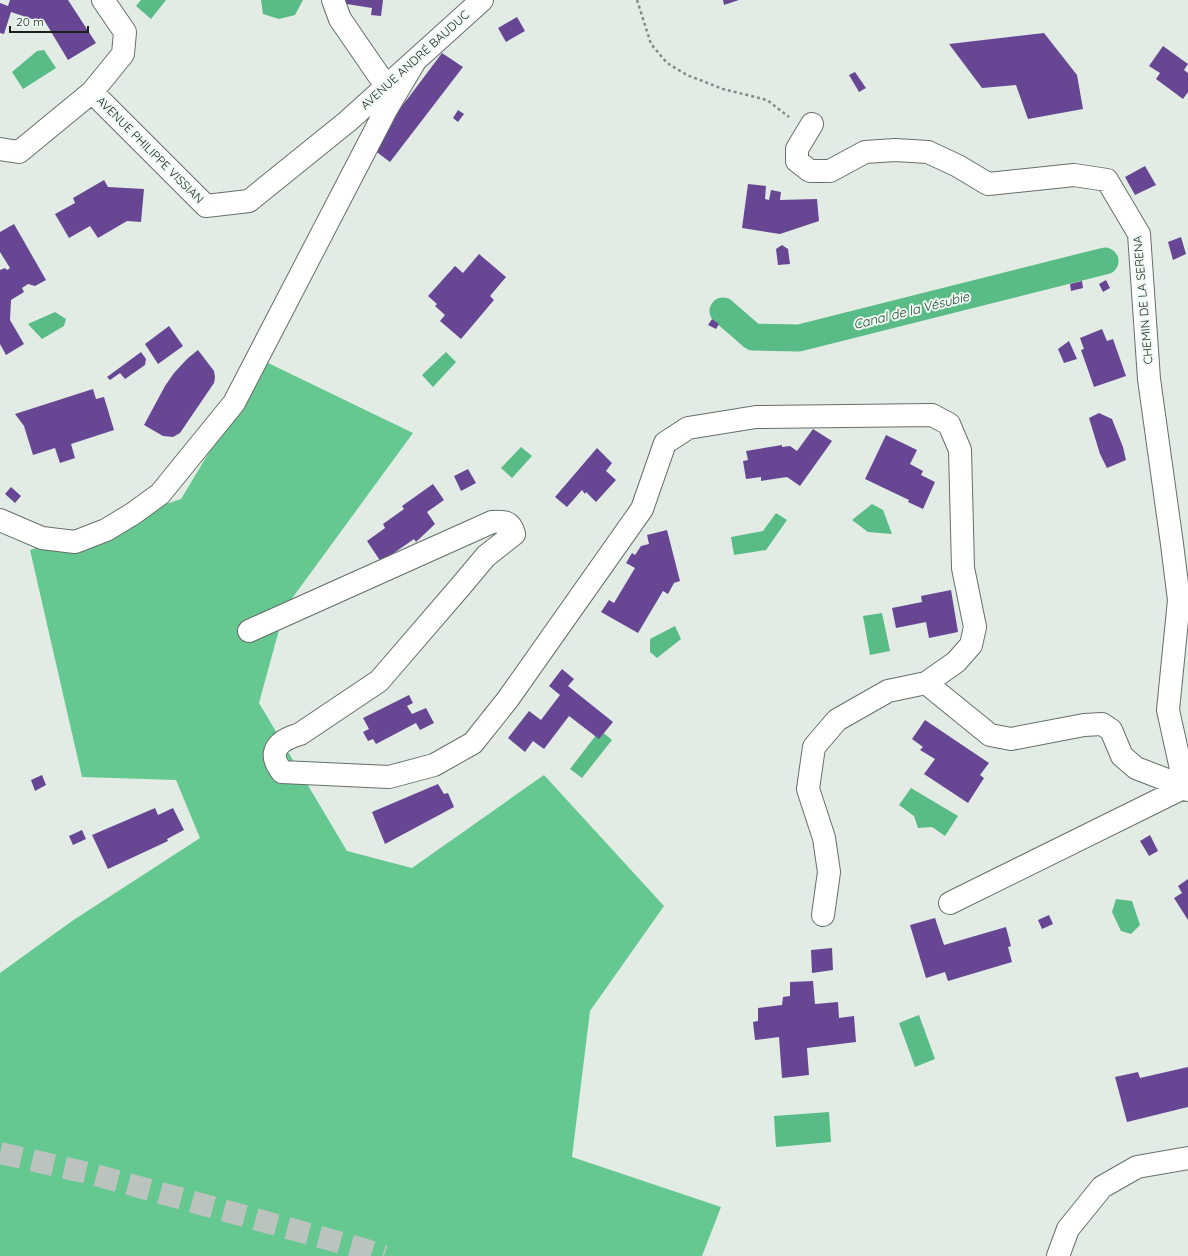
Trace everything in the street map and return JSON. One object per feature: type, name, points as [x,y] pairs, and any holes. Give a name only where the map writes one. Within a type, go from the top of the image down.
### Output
[{"type":"street","name":"AVENUE PHILIPPE VISSIAN","points":[[0,149],[19,152],[92,92],[123,54],[125,32],[103,0]]},
{"type":"street","points":[[333,0],[340,19],[386,86]]},
{"type":"street","name":"AVENUE ANDRÉ BAUDUC","points":[[348,121],[482,0]]},
{"type":"street","points":[[0,520],[42,538],[74,542],[106,530],[134,513],[160,494],[234,403],[383,115],[415,61]]},
{"type":"street","name":"AVENUE PHILIPPE VISSIAN","points":[[92,92],[206,206],[249,201],[348,121]]},
{"type":"street","name":"CHEMIN DE LA SERENA","points":[[812,124],[797,149],[797,161],[810,171],[830,171],[865,152],[895,150],[928,152],[958,166],[988,184],[1074,175],[1107,180],[1139,234],[1149,379],[1179,600],[1168,710],[1186,788]]},
{"type":"street","points":[[249,631],[492,522],[508,523],[513,527],[514,534],[486,556],[379,681],[300,734],[287,738],[278,745],[275,754],[277,765],[282,772],[389,777],[434,765],[473,743],[508,699],[642,509],[665,443],[688,428],[756,417],[932,415],[948,424],[960,450],[962,568],[975,627],[971,645],[956,662],[926,683],[888,691],[837,720],[814,747],[808,789],[824,838],[829,872],[823,915]]},
{"type":"street","points":[[926,683],[990,735],[1011,739],[1084,725],[1102,724],[1111,730],[1122,756],[1136,768],[1186,788]]},
{"type":"street","points":[[950,903],[1186,788]]},
{"type":"street","points":[[1058,1256],[1068,1229],[1102,1187],[1137,1167],[1188,1158]]},
{"type":"path","points":[[637,0],[651,44],[667,63],[687,75],[723,90],[767,100],[791,119],[812,124]]},
{"type":"shaded area","points":[[141,0],[166,0],[151,19],[136,6]]},
{"type":"shaded area","points":[[261,0],[303,0],[295,15],[279,19],[263,14]]},
{"type":"shaded area","points":[[44,50],[56,68],[23,89],[12,72],[37,51]]},
{"type":"shaded area","points":[[55,312],[66,319],[64,326],[42,339],[28,324]]},
{"type":"shaded area","points":[[446,352],[456,362],[433,387],[422,375]]},
{"type":"shaded area","points":[[264,361],[413,433],[285,608],[259,703],[347,851],[412,868],[544,775],[664,906],[590,1011],[572,1157],[721,1207],[702,1256],[0,1256],[0,973],[72,921],[200,838],[176,780],[82,777],[30,550],[181,499]]},
{"type":"shaded area","points":[[521,447],[532,456],[512,478],[501,468]]},
{"type":"shaded area","points":[[872,504],[883,510],[892,534],[868,532],[852,520]]},
{"type":"shaded area","points":[[776,513],[787,520],[766,550],[734,555],[731,537],[763,531]]},
{"type":"shaded area","points":[[882,613],[890,651],[870,655],[863,616]]},
{"type":"shaded area","points":[[675,626],[681,639],[657,658],[650,652],[650,639]]},
{"type":"shaded area","points":[[600,730],[612,740],[582,778],[570,769]]},
{"type":"shaded area","points":[[911,788],[958,816],[945,836],[932,827],[918,828],[914,816],[899,805]]},
{"type":"shaded area","points":[[1116,899],[1132,901],[1140,925],[1131,934],[1121,931],[1112,912]]},
{"type":"shaded area","points":[[919,1015],[935,1059],[915,1067],[899,1023]]},
{"type":"shaded area","points":[[829,1112],[831,1142],[776,1147],[774,1116]]},
{"type":"building","points":[[10,0],[68,0],[96,43],[68,60],[44,20],[41,22],[11,12],[4,34],[0,33],[0,3],[8,6]]},
{"type":"building","points":[[334,0],[383,0],[381,16],[371,15],[372,8],[334,2]]},
{"type":"building","points":[[723,0],[739,0],[724,5]]},
{"type":"building","points":[[517,17],[525,31],[506,42],[498,28]]},
{"type":"building","points":[[1044,33],[1077,75],[1083,109],[1028,119],[1016,85],[982,88],[949,44]]},
{"type":"building","points":[[1163,46],[1188,64],[1184,70],[1188,73],[1188,92],[1183,99],[1156,79],[1160,73],[1149,66]]},
{"type":"building","points":[[442,53],[463,67],[390,162],[374,150],[384,138],[380,133]]},
{"type":"building","points":[[855,72],[866,88],[859,92],[849,75]]},
{"type":"building","points":[[458,110],[464,114],[458,122],[453,118]]},
{"type":"building","points":[[1145,166],[1156,185],[1135,195],[1125,177]]},
{"type":"building","points":[[104,180],[108,187],[144,189],[141,222],[127,221],[98,238],[90,226],[69,238],[55,214],[75,203],[73,198]]},
{"type":"building","points":[[748,184],[766,186],[765,199],[769,200],[771,190],[781,192],[780,200],[817,199],[819,221],[780,234],[742,228]]},
{"type":"building","points":[[14,224],[46,280],[35,286],[28,284],[22,288],[24,292],[11,300],[10,320],[24,344],[6,355],[0,344],[0,270],[5,268],[7,270],[10,268],[0,252],[0,232]]},
{"type":"building","points":[[1181,237],[1186,254],[1173,260],[1168,242]]},
{"type":"building","points":[[782,245],[788,249],[790,264],[778,265],[776,249]]},
{"type":"building","points":[[479,254],[506,277],[490,296],[494,300],[461,339],[440,321],[445,315],[435,306],[437,304],[428,296],[455,266],[463,273]]},
{"type":"building","points":[[1106,280],[1110,288],[1103,292],[1099,284]]},
{"type":"building","points":[[1082,281],[1083,288],[1071,291],[1070,284]]},
{"type":"building","points":[[712,319],[719,324],[716,329],[708,325]]},
{"type":"building","points":[[169,326],[183,346],[158,364],[145,344]]},
{"type":"building","points":[[1102,329],[1107,341],[1113,339],[1126,376],[1094,387],[1081,350],[1084,349],[1080,338]]},
{"type":"building","points":[[1069,341],[1077,359],[1064,363],[1058,349]]},
{"type":"building","points":[[198,350],[214,371],[214,383],[180,433],[173,437],[163,436],[144,425],[165,386],[174,373]]},
{"type":"building","points":[[141,352],[146,359],[145,365],[125,379],[120,373],[110,380],[107,377]]},
{"type":"building","points":[[93,389],[96,399],[104,397],[114,430],[71,444],[75,458],[60,463],[55,448],[33,455],[24,426],[15,414]]},
{"type":"building","points":[[1099,413],[1112,419],[1123,447],[1126,460],[1107,468],[1100,454],[1089,418]]},
{"type":"building","points":[[813,429],[832,441],[800,486],[787,477],[761,481],[761,477],[746,479],[743,461],[748,460],[746,451],[782,445],[782,447],[790,446],[797,451]]},
{"type":"building","points":[[886,435],[917,450],[910,464],[923,471],[921,475],[935,482],[923,509],[908,502],[909,500],[865,479]]},
{"type":"building","points":[[597,448],[612,463],[606,471],[616,480],[596,502],[582,490],[567,507],[555,497]]},
{"type":"building","points":[[468,469],[476,483],[461,491],[454,476]]},
{"type":"building","points":[[433,484],[444,500],[427,512],[435,524],[416,542],[414,539],[381,562],[367,541],[385,528],[383,524],[404,509],[402,506]]},
{"type":"building","points":[[11,487],[21,496],[15,503],[5,494]]},
{"type":"building","points":[[667,530],[680,581],[674,583],[668,594],[663,591],[638,633],[601,612],[609,600],[614,603],[635,568],[626,563],[632,553],[635,555],[641,546],[649,544],[647,535]]},
{"type":"building","points":[[951,590],[958,632],[929,638],[926,622],[896,628],[892,608],[922,602],[921,596]]},
{"type":"building","points":[[562,669],[574,679],[568,686],[613,722],[599,739],[569,716],[544,749],[533,741],[525,752],[508,738],[529,711],[541,720],[560,695],[549,686]]},
{"type":"building","points":[[409,695],[413,703],[407,706],[412,714],[426,708],[434,723],[420,730],[416,723],[376,744],[373,739],[368,741],[363,732],[369,729],[363,718]]},
{"type":"building","points":[[925,720],[989,763],[980,775],[984,778],[968,803],[924,774],[935,759],[920,750],[923,747],[912,739]]},
{"type":"building","points":[[42,775],[46,785],[35,791],[31,780]]},
{"type":"building","points":[[438,784],[444,794],[448,793],[454,807],[385,844],[372,812]]},
{"type":"building","points":[[155,808],[158,815],[173,808],[184,830],[167,839],[168,841],[108,869],[92,835]]},
{"type":"building","points":[[82,830],[86,839],[73,845],[69,836]]},
{"type":"building","points":[[1150,835],[1158,851],[1149,856],[1140,841]]},
{"type":"building","points":[[1188,879],[1188,920],[1174,898],[1182,893],[1178,886]]},
{"type":"building","points":[[1049,915],[1053,924],[1042,929],[1038,920]]},
{"type":"building","points":[[935,918],[944,945],[1006,927],[1011,946],[1008,947],[1012,962],[948,981],[945,972],[926,978],[910,925]]},
{"type":"building","points":[[832,948],[833,970],[812,973],[811,950]]},
{"type":"building","points":[[813,981],[815,1004],[838,1002],[839,1018],[854,1016],[856,1042],[807,1048],[809,1075],[782,1078],[779,1037],[755,1040],[753,1022],[758,1021],[758,1008],[782,1005],[783,997],[790,996],[790,982]]},
{"type":"building","points":[[1188,1067],[1188,1107],[1127,1122],[1115,1077],[1138,1072],[1140,1078]]},
{"type":"waterway","name":"Canal de la Vésubie","points":[[723,311],[753,337],[799,338],[1105,261]]},
{"type":"tunnel","points":[[0,1153],[92,1174],[360,1248],[384,1256]]}]
